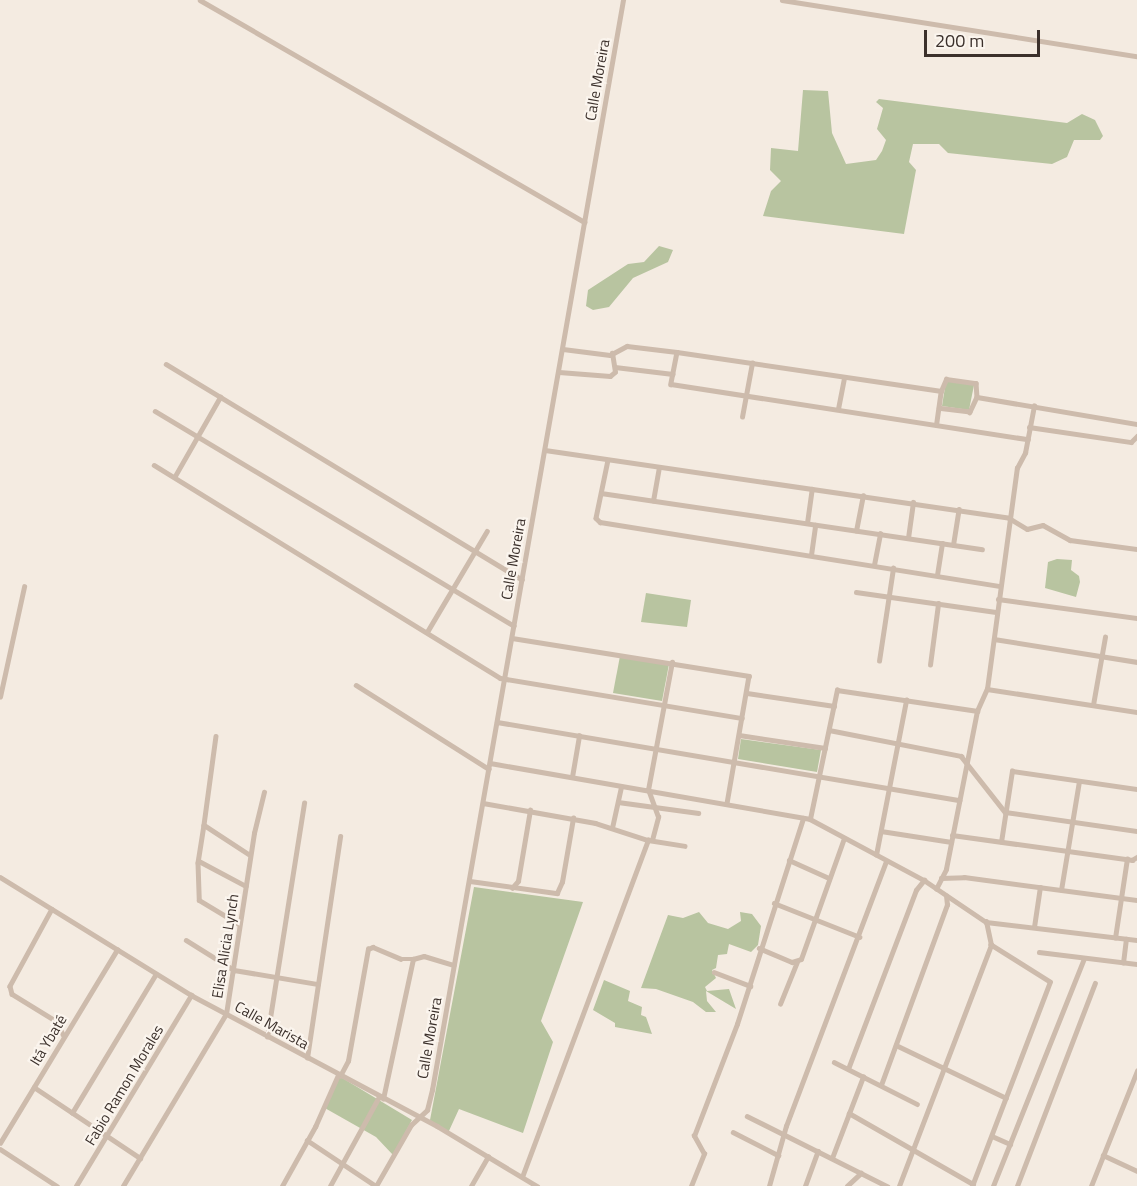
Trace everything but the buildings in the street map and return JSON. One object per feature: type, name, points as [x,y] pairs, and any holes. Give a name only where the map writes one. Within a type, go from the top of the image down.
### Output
[{"type":"street","points":[[200,0],[585,222]]},
{"type":"street","name":"Calle Moreira","points":[[376,1186],[411,1125],[420,1119],[432,1090],[623,0]]},
{"type":"street","points":[[782,0],[1137,56]]},
{"type":"street","points":[[563,349],[612,353],[627,346],[941,391]]},
{"type":"street","points":[[677,352],[671,384],[1028,439]]},
{"type":"street","points":[[559,372],[610,376],[615,367],[612,353]]},
{"type":"street","points":[[742,417],[752,363]]},
{"type":"street","points":[[166,364],[522,580]]},
{"type":"street","points":[[615,367],[673,374]]},
{"type":"street","points":[[838,409],[844,378]]},
{"type":"street","points":[[936,425],[941,391],[948,378],[972,380],[977,398],[970,412],[939,408]]},
{"type":"street","points":[[175,476],[220,397]]},
{"type":"street","points":[[977,398],[1137,423]]},
{"type":"street","points":[[936,889],[951,842],[977,711],[987,689],[1017,468],[1028,439],[1034,406]]},
{"type":"street","points":[[155,411],[514,626]]},
{"type":"street","points":[[1029,427],[1134,442],[1137,436]]},
{"type":"street","points":[[545,450],[959,509],[1009,518],[1028,529],[1043,525],[1070,540],[1137,549]]},
{"type":"street","points":[[608,460],[596,518],[600,522],[1000,586]]},
{"type":"street","points":[[154,465],[504,679],[742,718]]},
{"type":"street","points":[[653,501],[659,468]]},
{"type":"street","points":[[807,523],[812,489]]},
{"type":"street","points":[[601,493],[982,549]]},
{"type":"street","points":[[856,531],[863,496]]},
{"type":"street","points":[[908,538],[913,502]]},
{"type":"street","points":[[952,545],[959,509]]},
{"type":"street","points":[[811,555],[815,525]]},
{"type":"street","points":[[427,632],[487,531]]},
{"type":"street","points":[[874,565],[880,534]]},
{"type":"street","points":[[937,575],[942,543]]},
{"type":"street","points":[[879,661],[893,568]]},
{"type":"street","points":[[0,697],[24,586]]},
{"type":"street","points":[[856,592],[996,612]]},
{"type":"street","points":[[998,599],[1137,618]]},
{"type":"street","points":[[930,665],[938,604]]},
{"type":"street","points":[[1093,705],[1105,637]]},
{"type":"street","points":[[512,638],[749,676],[727,804]]},
{"type":"street","points":[[994,639],[1137,662]]},
{"type":"street","points":[[522,1177],[658,817],[648,790],[672,662]]},
{"type":"street","points":[[356,685],[489,769]]},
{"type":"street","points":[[987,689],[1137,712]]},
{"type":"street","points":[[810,819],[837,690],[977,711]]},
{"type":"street","points":[[747,693],[834,706]]},
{"type":"street","points":[[876,855],[906,700]]},
{"type":"street","points":[[497,722],[959,800]]},
{"type":"street","points":[[829,730],[946,750],[968,761],[1005,812],[1137,831]]},
{"type":"street","points":[[739,735],[825,748]]},
{"type":"street","points":[[216,736],[199,861],[199,900],[239,924]]},
{"type":"street","points":[[572,777],[579,736]]},
{"type":"street","points":[[490,763],[810,819],[924,880],[986,922],[1137,940]]},
{"type":"street","points":[[1001,842],[1012,771],[1137,789]]},
{"type":"street","points":[[1061,890],[1079,781]]},
{"type":"street","points":[[612,828],[621,786]]},
{"type":"street","name":"Elisa Alicia Lynch","points":[[123,1186],[226,1014],[250,855],[264,792]]},
{"type":"street","points":[[618,802],[698,813]]},
{"type":"street","points":[[267,1037],[304,803]]},
{"type":"street","points":[[483,803],[573,818],[650,840],[685,846]]},
{"type":"street","points":[[512,888],[518,881],[530,810]]},
{"type":"street","points":[[470,881],[557,893],[573,818]]},
{"type":"street","points":[[691,1186],[704,1154],[694,1136],[750,987],[759,948],[803,818]]},
{"type":"street","points":[[204,825],[244,847],[250,855]]},
{"type":"street","points":[[881,831],[951,842]]},
{"type":"street","points":[[952,835],[1127,859],[1137,858]]},
{"type":"street","points":[[308,1058],[340,836]]},
{"type":"street","points":[[780,1004],[814,921],[844,838]]},
{"type":"street","points":[[1115,938],[1119,897],[1127,859]]},
{"type":"street","points":[[789,860],[829,878]]},
{"type":"street","points":[[199,861],[246,886]]},
{"type":"street","points":[[769,1186],[784,1134],[860,937],[886,861]]},
{"type":"street","points":[[941,878],[964,877],[1137,900]]},
{"type":"street","name":"Calle Marista","points":[[0,878],[191,995],[420,1119],[537,1186]]},
{"type":"street","points":[[848,1069],[916,890],[924,880]]},
{"type":"street","points":[[1034,927],[1040,887]]},
{"type":"street","points":[[881,1085],[947,905],[946,896]]},
{"type":"street","points":[[774,903],[814,921],[860,937]]},
{"type":"street","points":[[52,909],[11,982],[12,994],[56,1021],[64,1036]]},
{"type":"street","points":[[899,1186],[992,945],[986,922]]},
{"type":"street","points":[[1123,963],[1126,939]]},
{"type":"street","points":[[186,940],[234,970],[318,984]]},
{"type":"street","points":[[849,1113],[914,1148],[972,1185],[1050,982],[992,945]]},
{"type":"street","points":[[282,1186],[348,1061],[368,949],[373,946],[401,959],[424,956],[454,965]]},
{"type":"street","points":[[759,948],[797,962]]},
{"type":"street","name":"Itá Ybaté","points":[[0,1143],[117,950]]},
{"type":"street","points":[[1040,952],[1137,964]]},
{"type":"street","points":[[993,1186],[1084,958]]},
{"type":"street","points":[[330,1186],[381,1098],[413,959]]},
{"type":"street","points":[[714,972],[750,987]]},
{"type":"street","points":[[72,1113],[156,974]]},
{"type":"street","points":[[1017,1186],[1095,983]]},
{"type":"street","name":"Fabio Ramon Morales","points":[[76,1186],[191,995]]},
{"type":"street","points":[[896,1045],[1006,1098]]},
{"type":"street","points":[[834,1062],[917,1104]]},
{"type":"street","points":[[1091,1186],[1137,1071]]},
{"type":"street","points":[[832,1158],[863,1077]]},
{"type":"street","points":[[34,1088],[140,1158]]},
{"type":"street","points":[[747,1116],[887,1186]]},
{"type":"street","points":[[733,1132],[778,1155]]},
{"type":"street","points":[[992,1136],[1010,1144]]},
{"type":"street","points":[[307,1140],[376,1186]]},
{"type":"street","points":[[0,1149],[57,1186]]},
{"type":"street","points":[[805,1186],[818,1151]]},
{"type":"street","points":[[1102,1155],[1137,1171]]},
{"type":"street","points":[[471,1186],[488,1157]]},
{"type":"street","points":[[847,1186],[861,1173]]},
{"type":"street","points":[[525,1186],[528,1180]]},
{"type":"green space","points":[[803,90],[828,91],[832,133],[846,164],[876,160],[882,151],[886,140],[877,129],[883,108],[876,102],[879,99],[1067,123],[1082,114],[1095,120],[1103,136],[1100,140],[1074,140],[1067,157],[1052,164],[948,153],[939,144],[913,144],[909,162],[916,170],[904,234],[763,216],[771,191],[781,181],[770,170],[771,148],[798,151]]},
{"type":"green space","points":[[659,246],[673,250],[668,262],[633,278],[609,307],[593,310],[586,306],[588,290],[628,264],[644,262]]},
{"type":"green space","points":[[946,381],[974,385],[969,410],[942,406]]},
{"type":"green space","points":[[1057,559],[1072,560],[1071,570],[1079,576],[1080,582],[1076,597],[1045,588],[1048,562]]},
{"type":"green space","points":[[646,593],[691,600],[687,627],[641,622]]},
{"type":"green space","points":[[620,656],[669,664],[662,701],[613,693]]},
{"type":"green space","points":[[741,739],[821,750],[817,772],[738,759]]},
{"type":"green space","points":[[474,887],[583,902],[541,1021],[553,1042],[523,1133],[459,1109],[448,1133],[430,1120]]},
{"type":"green space","points":[[699,912],[708,923],[728,929],[741,921],[740,912],[752,914],[761,926],[758,945],[751,952],[729,944],[727,954],[718,955],[716,968],[712,970],[716,978],[705,987],[707,991],[729,989],[736,1009],[706,991],[707,1001],[716,1012],[706,1012],[693,1002],[656,989],[641,988],[668,915],[683,918]]},
{"type":"green space","points":[[604,980],[630,991],[628,1001],[642,1007],[641,1015],[646,1017],[652,1034],[615,1027],[615,1023],[593,1010]]},
{"type":"green space","points":[[339,1076],[412,1120],[393,1155],[376,1137],[323,1107]]}]
